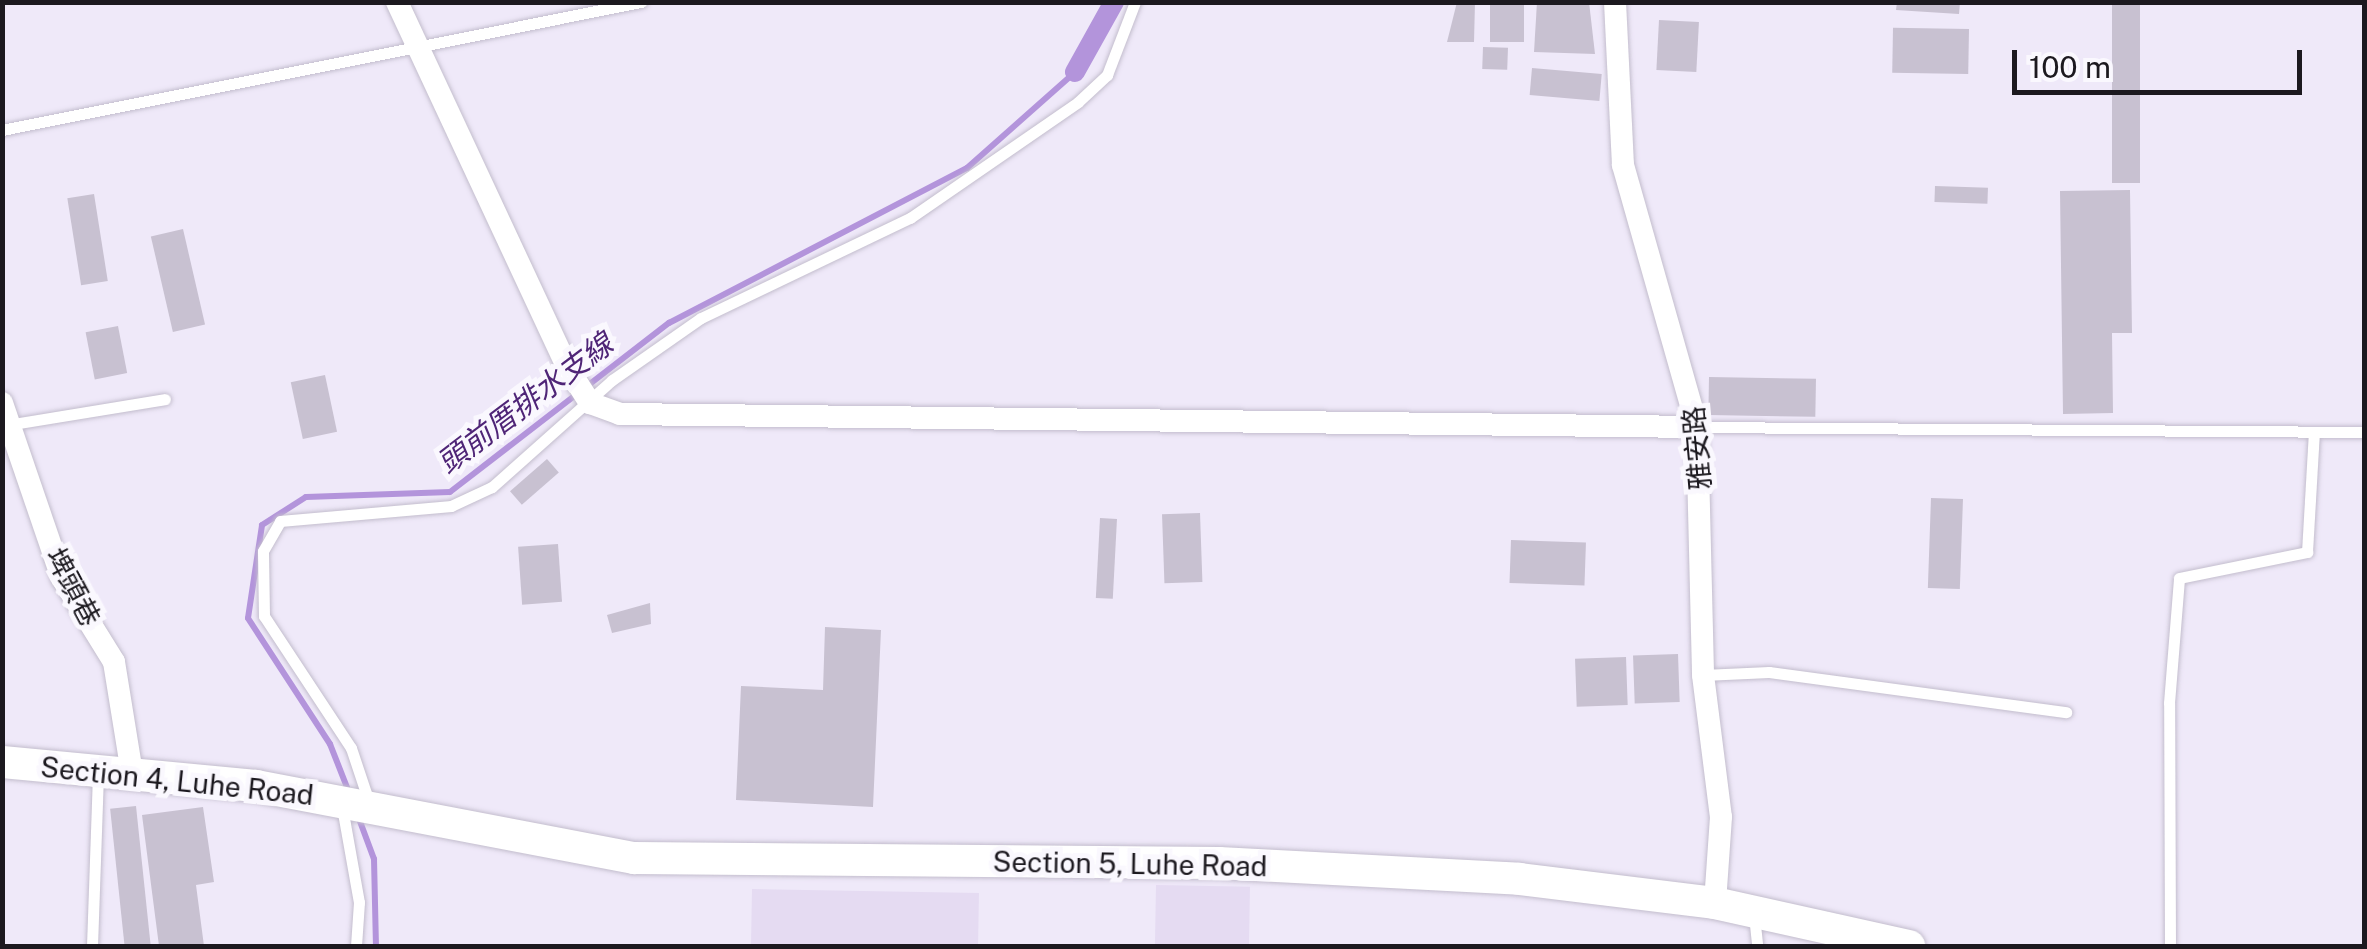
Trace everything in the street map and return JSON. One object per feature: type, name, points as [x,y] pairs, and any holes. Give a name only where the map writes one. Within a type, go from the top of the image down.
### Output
[{"type":"main road","name":"Section 4, Luhe Road","points":[[2,762],[132,772],[357,804]]},
{"type":"main road","name":"Section 5, Luhe Road","points":[[357,804],[634,858],[1219,863],[1520,879],[1715,903],[1909,946]]},
{"type":"street","points":[[397,2],[590,403],[620,414],[1697,427]]},
{"type":"street","name":"雅安路","points":[[1615,2],[1623,166],[1688,367],[1697,427],[1703,675],[1721,817],[1715,903]]},
{"type":"street","name":"埤頭巷","points":[[5,418],[62,578],[114,662],[132,772]]},
{"type":"lane","points":[[2,130],[420,53],[641,2]]},
{"type":"lane","points":[[356,946],[357,804],[351,748],[264,616],[263,551],[272,532],[315,512],[450,506],[492,487],[590,403],[701,318],[910,218],[1078,102],[1107,75],[1135,2]]},
{"type":"lane","points":[[5,418],[166,399]]},
{"type":"lane","points":[[1697,427],[2364,432]]},
{"type":"lane","points":[[2170,946],[2169,703],[2180,578],[2307,552],[2314,432]]},
{"type":"lane","points":[[1703,675],[1770,672],[2066,712]]},
{"type":"lane","points":[[92,946],[98,770]]},
{"type":"lane","points":[[1754,910],[1757,946]]},
{"type":"shaded area","points":[[1156,885],[1250,887],[1249,946],[1155,946]]},
{"type":"shaded area","points":[[752,889],[979,893],[978,946],[751,946]]},
{"type":"building","points":[[1457,2],[1475,2],[1474,42],[1447,42]]},
{"type":"building","points":[[1490,2],[1524,2],[1524,42],[1490,42]]},
{"type":"building","points":[[1537,2],[1589,2],[1595,54],[1534,52]]},
{"type":"building","points":[[1897,2],[1960,2],[1959,14],[1896,10]]},
{"type":"building","points":[[2112,2],[2140,2],[2140,183],[2112,183]]},
{"type":"building","points":[[1659,20],[1699,22],[1696,72],[1656,70]]},
{"type":"building","points":[[1893,28],[1969,29],[1968,74],[1892,73]]},
{"type":"building","points":[[1483,47],[1508,48],[1507,70],[1482,69]]},
{"type":"building","points":[[1532,68],[1602,74],[1599,101],[1530,95]]},
{"type":"building","points":[[1935,186],[1988,188],[1987,204],[1934,202]]},
{"type":"building","points":[[2130,190],[2132,333],[2112,333],[2113,413],[2063,414],[2060,191]]},
{"type":"building","points":[[94,194],[108,281],[81,285],[67,198]]},
{"type":"building","points":[[183,229],[205,324],[173,332],[151,236]]},
{"type":"building","points":[[118,326],[127,373],[95,379],[86,332]]},
{"type":"building","points":[[325,375],[337,432],[303,439],[291,382]]},
{"type":"building","points":[[1709,377],[1816,379],[1815,417],[1708,415]]},
{"type":"building","points":[[547,459],[559,473],[522,505],[510,491]]},
{"type":"building","points":[[1931,498],[1963,499],[1960,589],[1928,588]]},
{"type":"building","points":[[1200,513],[1202,582],[1164,583],[1162,514]]},
{"type":"building","points":[[1100,518],[1117,519],[1113,599],[1096,598]]},
{"type":"building","points":[[1511,540],[1586,543],[1584,586],[1509,583]]},
{"type":"building","points":[[558,544],[562,602],[522,605],[518,547]]},
{"type":"building","points":[[650,603],[651,624],[612,633],[607,615]]},
{"type":"building","points":[[825,627],[881,630],[873,807],[736,800],[741,686],[823,690]]},
{"type":"building","points":[[1678,654],[1680,702],[1635,704],[1633,656]]},
{"type":"building","points":[[1626,657],[1628,705],[1577,707],[1575,659]]},
{"type":"building","points":[[136,806],[151,946],[125,946],[110,809]]},
{"type":"building","points":[[203,807],[214,882],[196,885],[204,946],[159,946],[142,815]]},
{"type":"waterway","points":[[1075,72],[1114,2]]},
{"type":"waterway","name":"頭前厝排水支線","points":[[350,795],[330,744],[248,618],[262,525],[306,497],[450,492],[669,323],[967,168],[1075,72]]},
{"type":"waterway","name":"頭前厝排水支線","points":[[358,816],[374,859],[376,946]]}]
